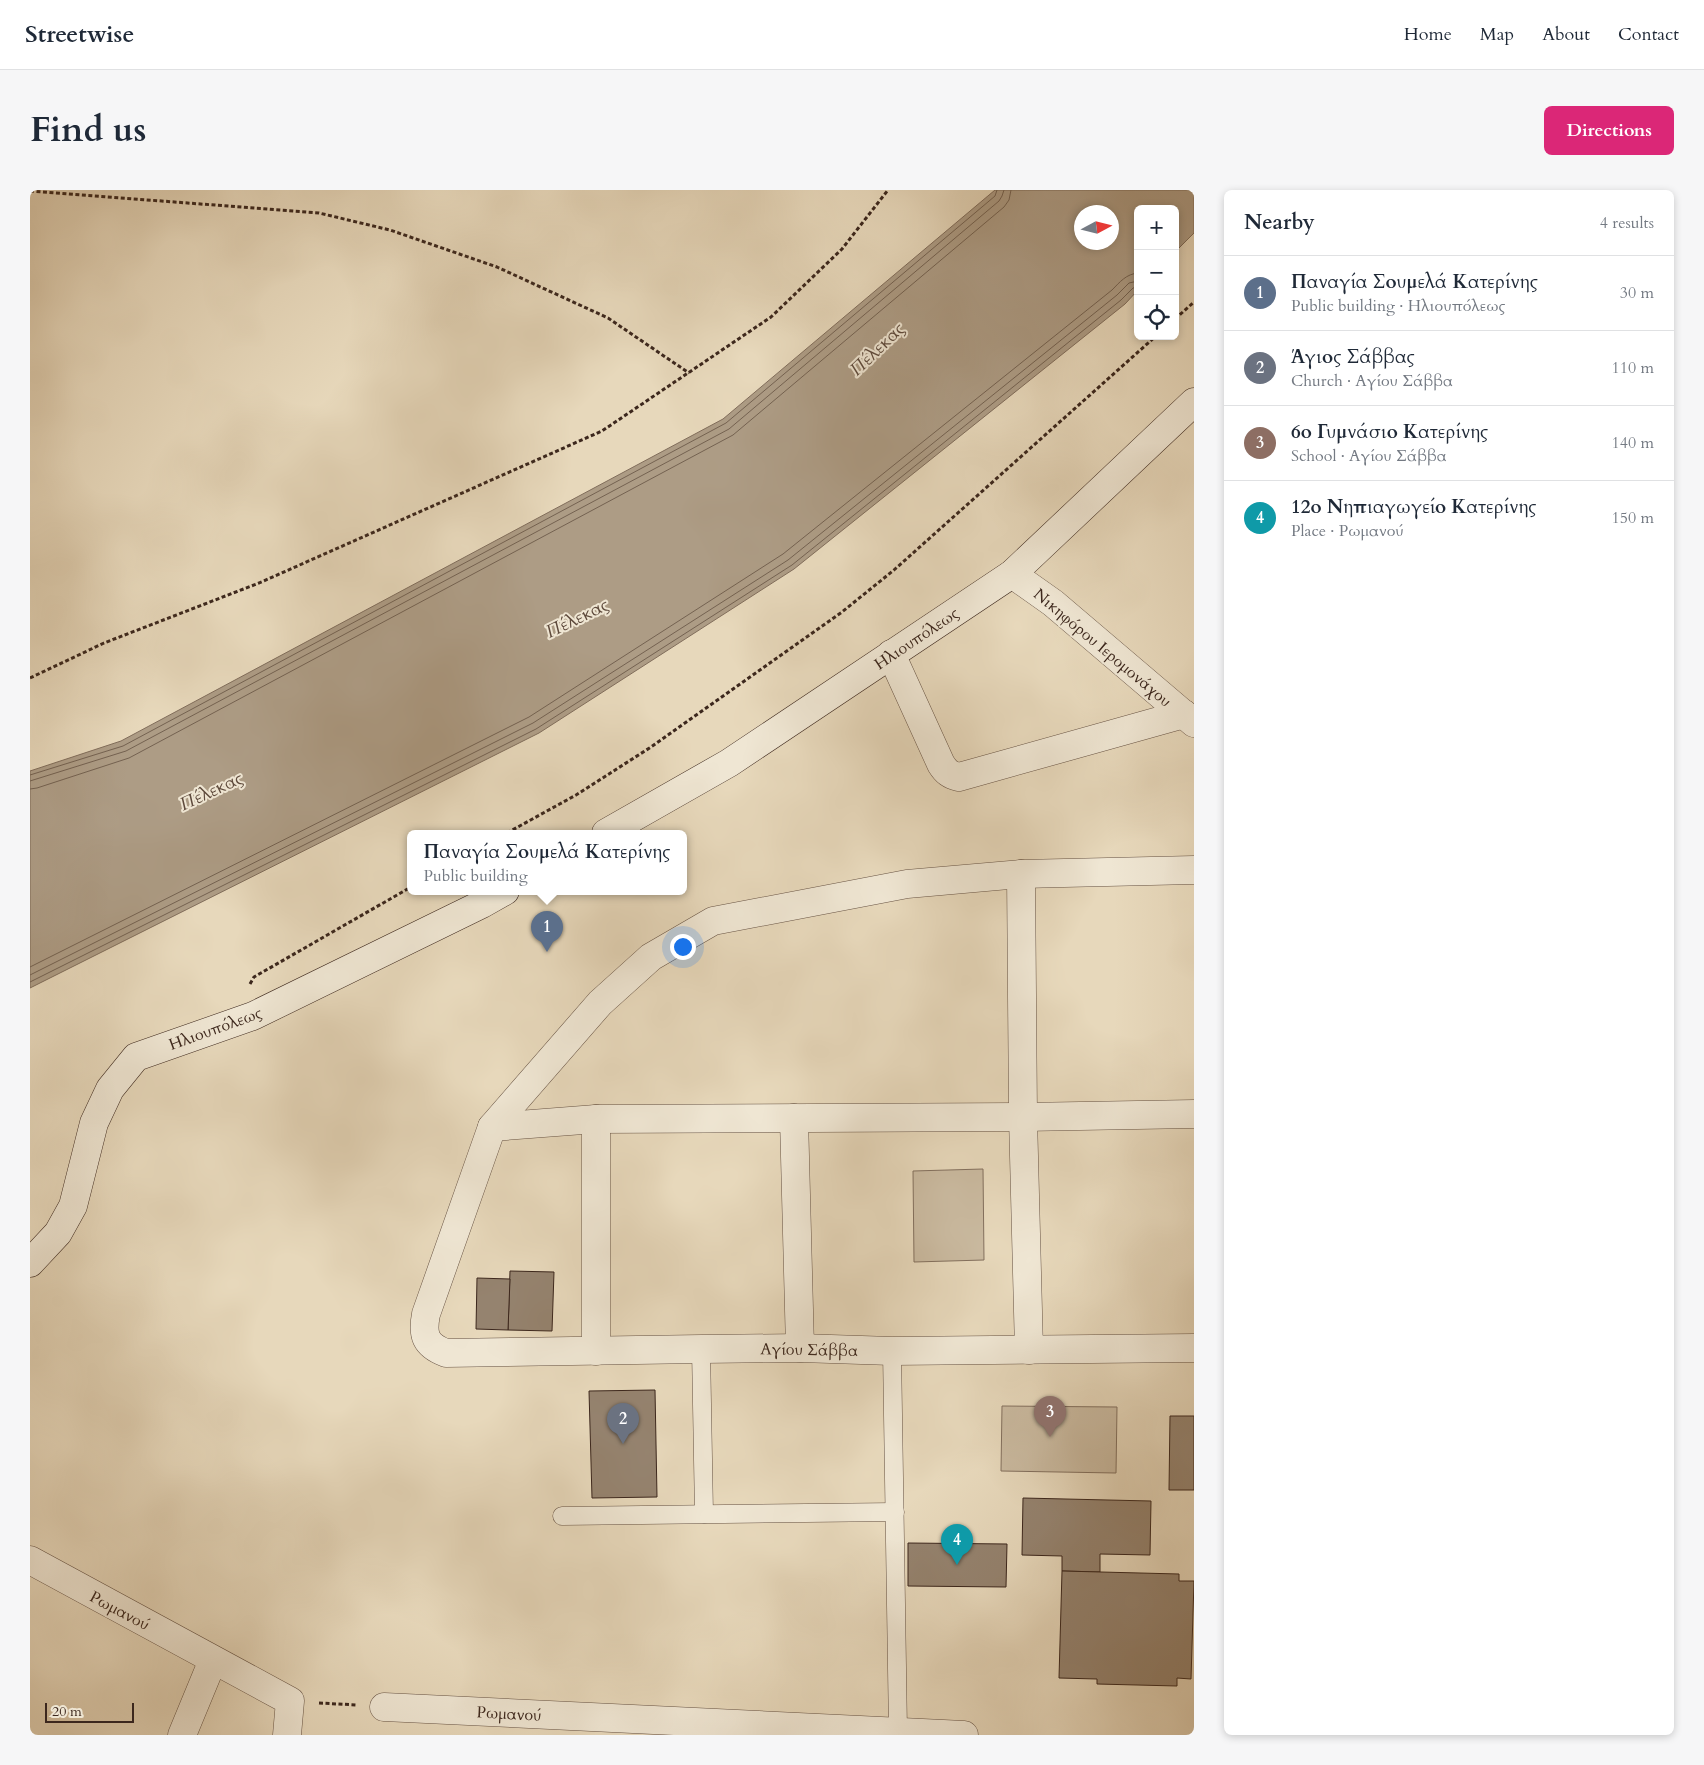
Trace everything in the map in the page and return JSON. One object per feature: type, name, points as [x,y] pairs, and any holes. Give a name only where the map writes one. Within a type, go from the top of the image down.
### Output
[{"type":"street","name":"Ηλιουπόλεως","points":[[611,830],[729,763],[1012,574],[1194,402]]},
{"type":"street","name":"Νικηφόρου Ιερομονάχου","points":[[1012,574],[1053,603],[1189,718]]},
{"type":"street","points":[[891,654],[941,764],[945,771],[959,777],[1189,718]]},
{"type":"street","points":[[492,1127],[600,1003],[651,957],[713,921],[907,884],[1021,874],[1194,870]]},
{"type":"street","points":[[1021,874],[1023,1117],[1030,1350]]},
{"type":"street","name":"Ηλιουπόλεως","points":[[30,1263],[58,1232],[73,1206],[94,1123],[110,1089],[136,1057],[253,1016],[498,895]]},
{"type":"street","points":[[492,1127],[596,1119],[1023,1117],[1194,1114]]},
{"type":"street","points":[[794,1118],[800,1348]]},
{"type":"street","points":[[596,1119],[596,1350]]},
{"type":"street","name":"Αγίου Σάββα","points":[[492,1127],[426,1314],[424,1328],[427,1342],[435,1349],[446,1352],[800,1348],[892,1351],[1194,1348]]},
{"type":"street","name":"Ρωμανού","points":[[30,1560],[290,1701]]},
{"type":"street","points":[[182,1735],[213,1660]]},
{"type":"street","points":[[287,1735],[290,1701]]},
{"type":"street","name":"Ρωμανού","points":[[384,1707],[695,1728],[898,1731],[964,1735]]},
{"type":"lane","points":[[701,1349],[704,1514]]},
{"type":"lane","points":[[892,1351],[898,1731]]},
{"type":"lane","points":[[562,1516],[895,1512]]},
{"type":"path","points":[[30,678],[104,643],[268,579],[602,431],[771,317],[842,249],[888,190]]},
{"type":"path","points":[[30,191],[319,213],[390,230],[497,267],[608,318],[689,373]]},
{"type":"path","points":[[1179,315],[1194,302]]},
{"type":"path","points":[[512,830],[576,795],[651,747],[842,612],[894,570],[1152,340]]},
{"type":"path","points":[[254,976],[407,889]]},
{"type":"path","points":[[290,1701],[384,1707]]},
{"type":"shaded area","points":[[983,1169],[984,1260],[914,1262],[913,1171]]},
{"type":"shaded area","points":[[1002,1406],[1117,1407],[1116,1473],[1001,1471]]},
{"type":"water","name":"Πέλεκας","points":[[995,190],[1194,190],[1194,233],[1179,248],[1179,205],[1134,205],[1134,294],[1125,304],[794,569],[539,733],[30,988],[30,771],[121,741],[723,419]]},
{"type":"building","points":[[510,1271],[554,1272],[552,1331],[508,1330]]},
{"type":"building","points":[[477,1278],[510,1279],[508,1330],[476,1329]]},
{"type":"building","points":[[655,1390],[657,1497],[592,1498],[589,1391]]},
{"type":"building","points":[[1170,1416],[1194,1416],[1194,1490],[1169,1490]]},
{"type":"building","points":[[1023,1498],[1151,1501],[1150,1555],[1100,1554],[1100,1572],[1062,1571],[1062,1556],[1022,1555]]},
{"type":"building","points":[[908,1543],[1007,1544],[1006,1587],[908,1586]]},
{"type":"building","points":[[1062,1571],[1179,1574],[1179,1581],[1194,1581],[1191,1679],[1177,1678],[1177,1686],[1097,1684],[1097,1679],[1059,1678]]},
{"type":"place","name":"Παναγία Σουμελά Κατερίνης","points":[[547,952]]},
{"type":"place","name":"6ο Γυμνάσιο Κατερίνης","points":[[1050,1437]]},
{"type":"place","name":"Άγιος Σάββας","points":[[623,1444]]},
{"type":"place","name":"12ο Νηπιαγωγείο Κατερίνης","points":[[957,1565]]}]
